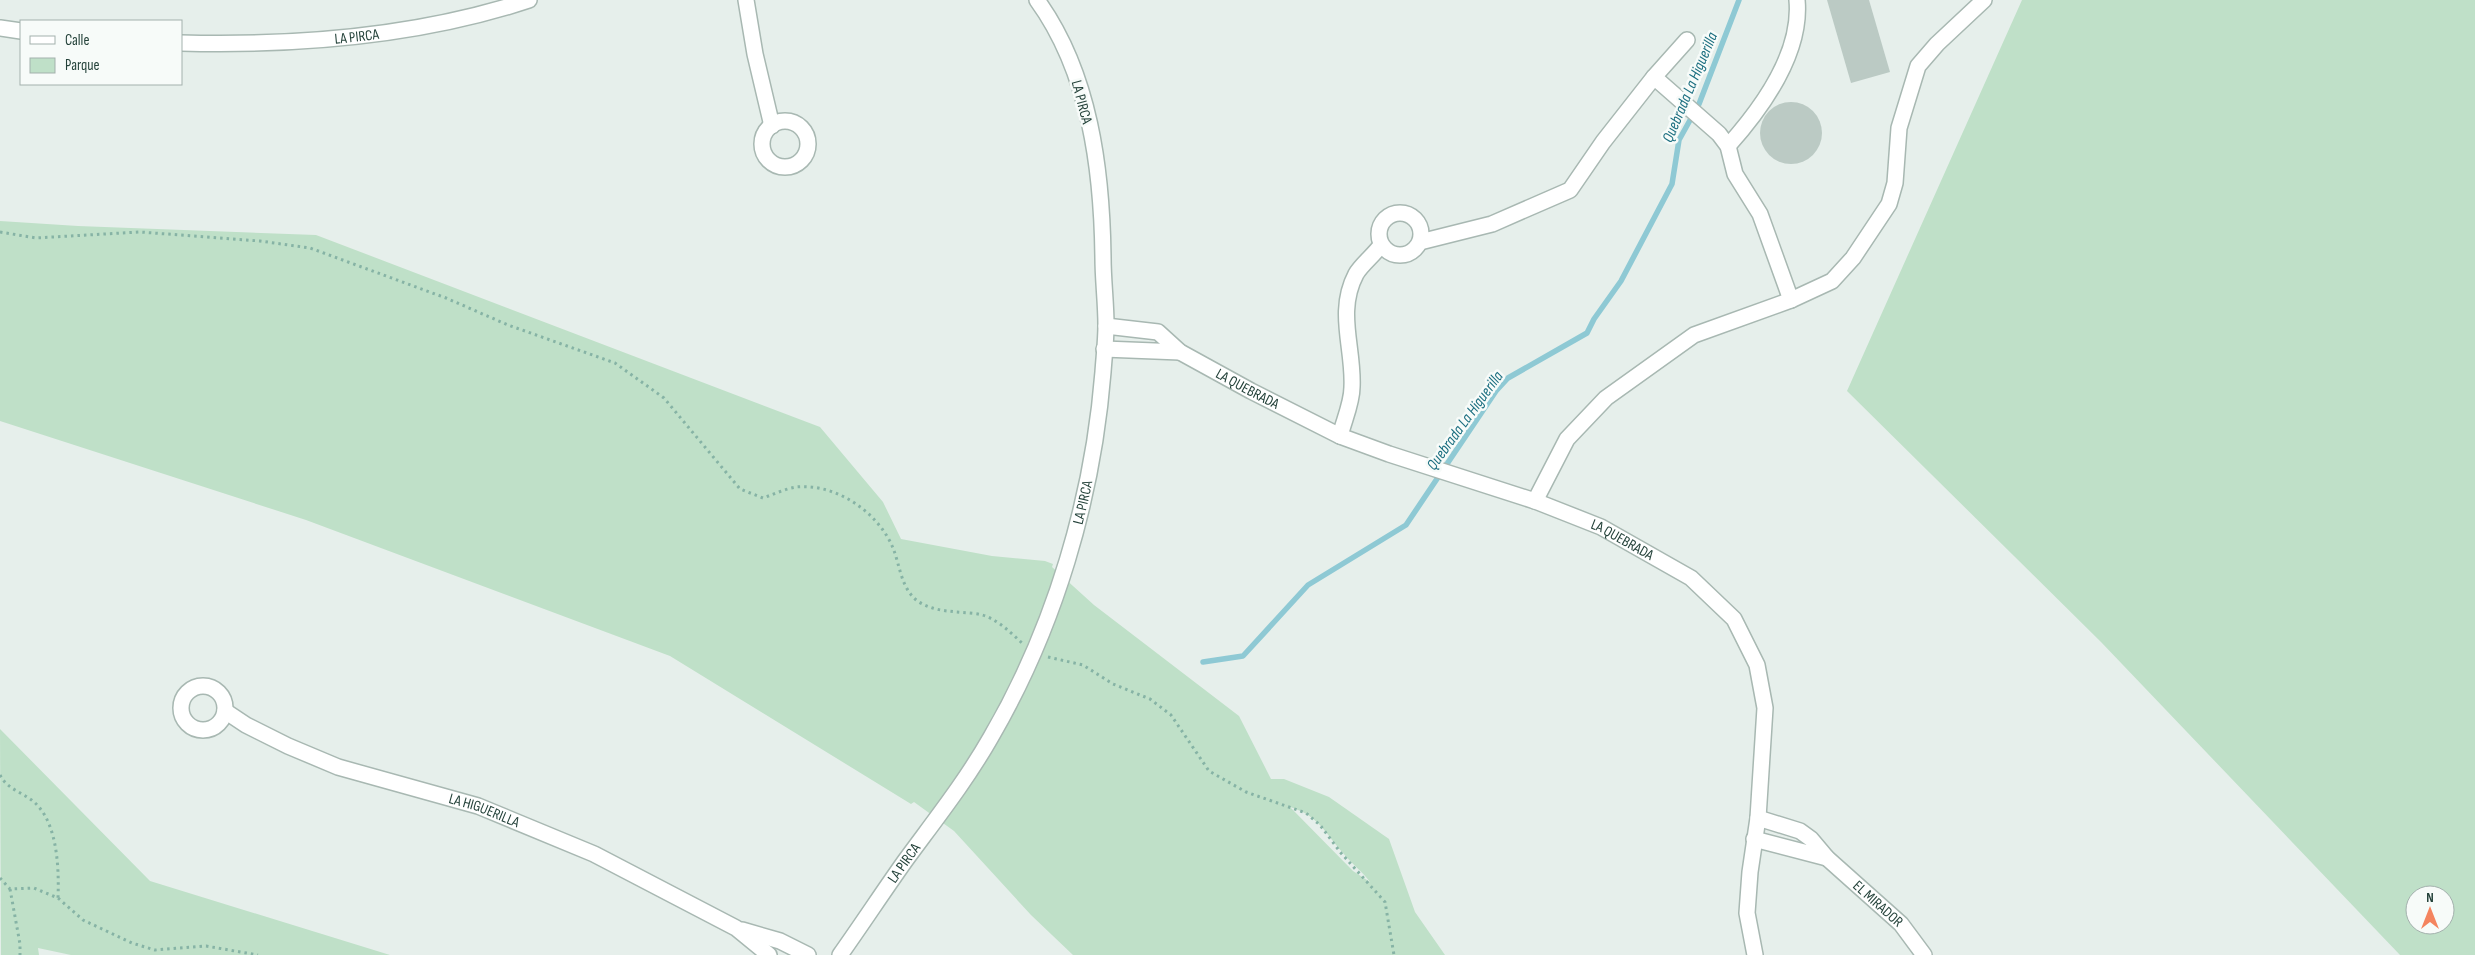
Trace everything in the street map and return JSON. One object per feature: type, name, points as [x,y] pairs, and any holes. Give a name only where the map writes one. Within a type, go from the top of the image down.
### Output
[{"type":"street","name":"LA PIRCA","points":[[182,43],[261,42],[386,34],[447,23],[529,0]]},
{"type":"street","points":[[746,0],[755,54],[772,126]]},
{"type":"street","name":"LA PIRCA","points":[[840,955],[977,761],[1007,708],[1033,653],[1064,567],[1090,475],[1100,413],[1106,326],[1102,205],[1092,138],[1074,70],[1054,23],[1037,0]]},
{"type":"street","points":[[1728,146],[1764,103],[1790,50],[1796,31],[1797,0]]},
{"type":"street","points":[[1535,501],[1568,439],[1606,398],[1694,335],[1791,300],[1832,281],[1853,258],[1889,204],[1894,183],[1899,128],[1918,66],[1984,0]]},
{"type":"street","points":[[0,28],[20,31]]},
{"type":"street","points":[[1420,242],[1492,224],[1570,190],[1603,142],[1654,77],[1687,40]]},
{"type":"street","points":[[1654,77],[1719,134],[1728,146],[1735,174],[1760,214],[1791,300]]},
{"type":"street","points":[[1400,212],[1411,216],[1417,220],[1421,227],[1420,242],[1410,254],[1402,256],[1388,253],[1378,238],[1379,227],[1383,220],[1393,214],[1400,212]]},
{"type":"street","points":[[1340,436],[1352,389],[1352,357],[1345,321],[1349,296],[1356,273],[1372,258],[1381,245]]},
{"type":"street","name":"LA QUEBRADA","points":[[1106,326],[1158,332],[1180,352],[1251,392],[1340,436],[1388,454],[1535,501],[1601,527],[1691,578],[1734,619],[1757,665],[1765,708],[1758,818],[1754,839],[1747,913],[1755,955]]},
{"type":"street","name":"LA QUEBRADA","points":[[1104,349],[1180,352]]},
{"type":"street","name":"LA HIGUERILLA","points":[[225,711],[246,725],[288,746],[338,767],[478,806],[594,854],[736,928],[780,941],[808,955]]},
{"type":"street","name":"EL MIRADOR","points":[[1758,818],[1800,831],[1816,844],[1827,858],[1901,924],[1924,955]]},
{"type":"street","name":"EL MIRADOR","points":[[1754,839],[1827,858]]},
{"type":"street","name":"LA HIGUERILLA","points":[[736,928],[769,955]]},
{"type":"path","points":[[0,232],[36,238],[140,232],[260,241],[310,248],[446,298],[508,325],[615,363],[664,398],[740,488],[763,498],[795,487],[811,487],[829,490],[846,499],[867,512],[882,527],[893,548],[906,585],[918,601],[941,611],[979,615],[1003,626],[1033,653],[1083,665],[1113,684],[1150,699],[1171,715],[1209,771],[1246,792],[1306,813],[1320,825],[1341,853],[1385,902],[1394,955]]},
{"type":"path","points":[[0,775],[4,783],[38,806],[52,833],[59,874],[58,898]]},
{"type":"path","points":[[0,878],[10,889],[20,944],[20,955]]},
{"type":"path","points":[[10,889],[34,888],[58,898],[83,920],[132,943],[155,950],[206,946],[258,955]]},
{"type":"green space","points":[[2022,0],[2475,0],[2475,955],[2400,955],[2101,642],[1847,391]]},
{"type":"green space","points":[[0,221],[78,226],[316,235],[820,427],[883,502],[901,539],[992,556],[1045,561],[1053,564],[1052,567],[1094,605],[1239,716],[1271,779],[1284,779],[1329,797],[1389,839],[1415,912],[1445,955],[1073,955],[1031,915],[954,831],[914,802],[911,804],[670,656],[306,520],[0,421]],"holes":[[[1290,807],[1315,820],[1370,882],[1353,871]]]},
{"type":"green space","points":[[0,729],[150,881],[390,955],[71,955],[38,948],[39,955],[1,955]]},
{"type":"building","points":[[1827,0],[1869,0],[1890,72],[1851,83]]},
{"type":"building","points":[[1785,102],[1797,102],[1813,111],[1820,121],[1822,133],[1820,145],[1813,155],[1797,164],[1785,164],[1774,159],[1765,150],[1760,139],[1760,127],[1765,116],[1774,107]]},
{"type":"waterway","name":"Quebrada La Higuerilla","points":[[1203,662],[1243,656],[1308,585],[1406,525],[1496,391],[1508,378],[1587,333],[1594,319],[1621,281],[1672,184],[1679,140],[1699,104],[1739,0]]}]
